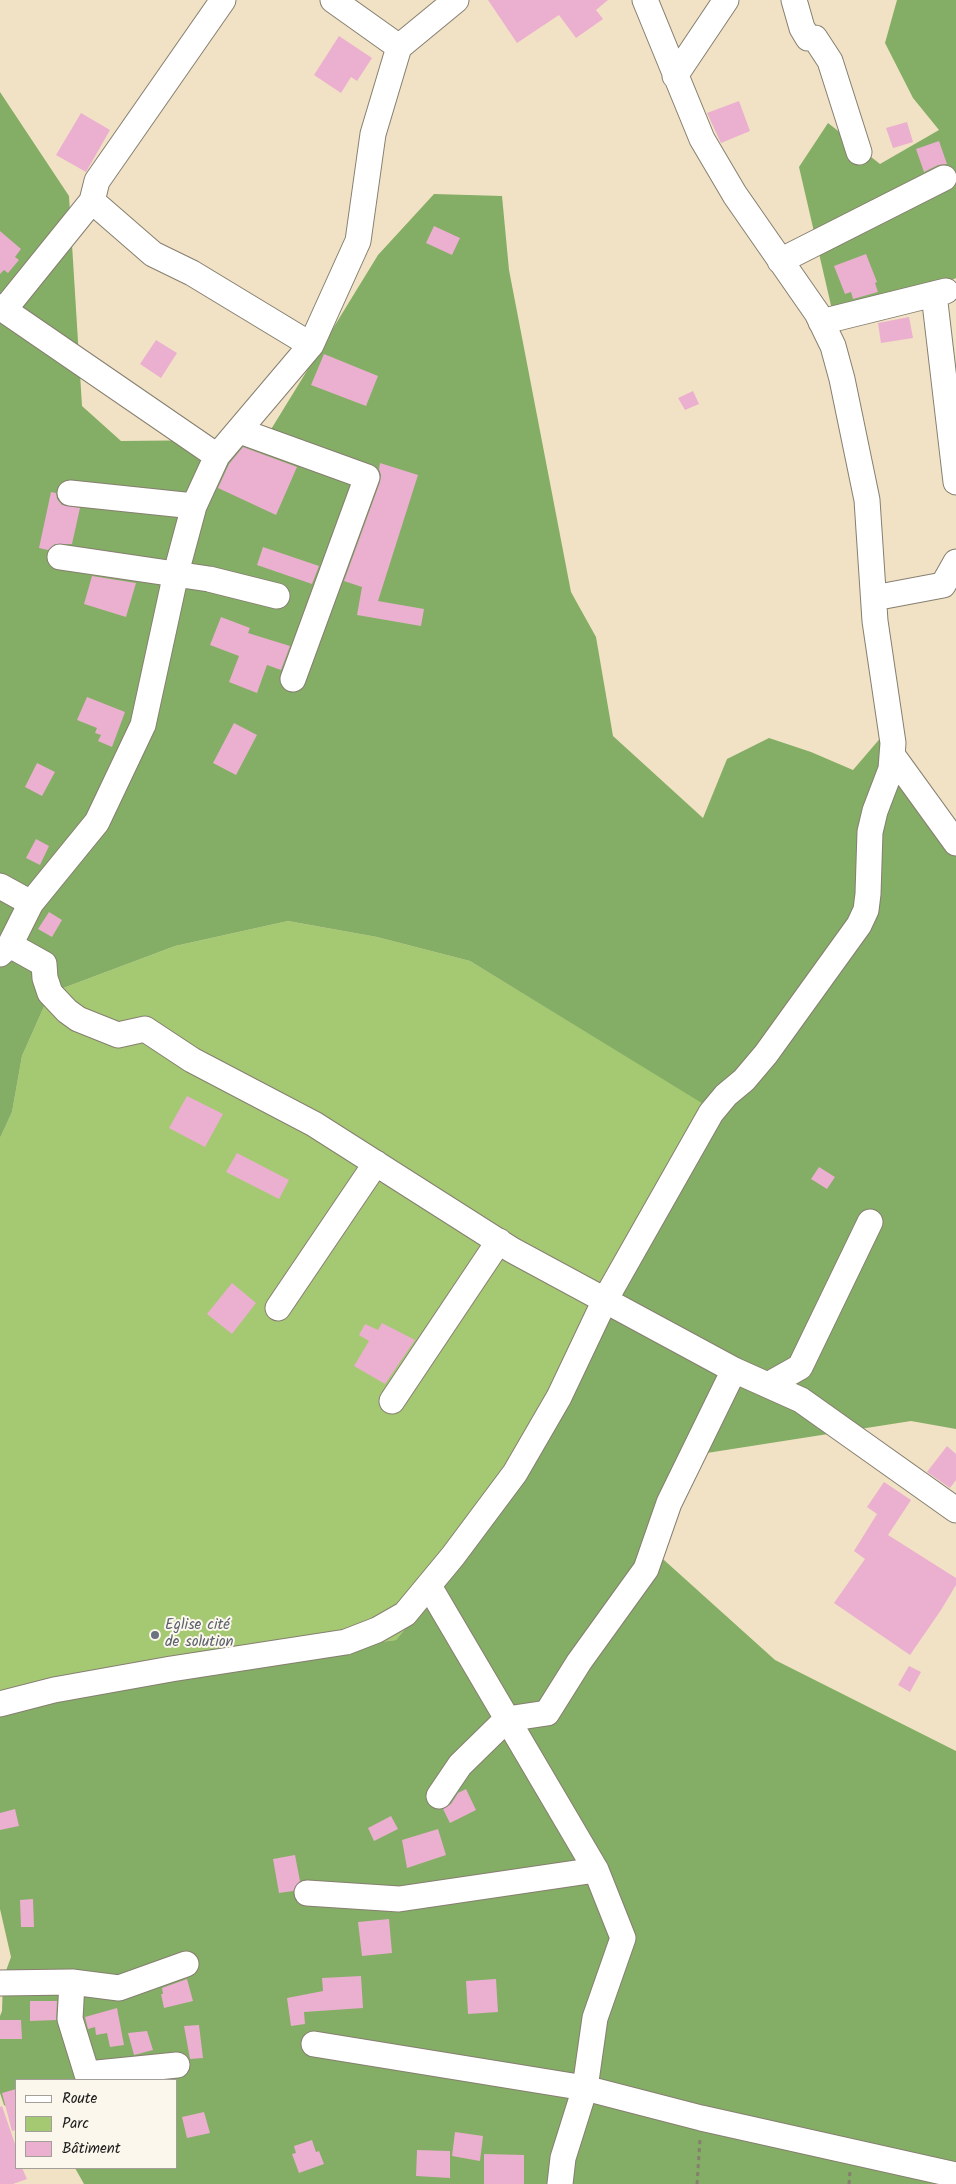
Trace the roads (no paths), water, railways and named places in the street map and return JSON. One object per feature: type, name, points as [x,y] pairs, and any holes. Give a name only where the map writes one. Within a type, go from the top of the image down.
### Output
[{"type":"street","points":[[217,456],[4,314],[92,200],[97,181],[223,0]]},
{"type":"street","points":[[333,0],[399,47]]},
{"type":"street","points":[[456,0],[399,47],[373,134],[358,241],[311,344],[240,431],[217,456],[194,506],[176,573],[143,725],[97,822],[31,904],[5,949],[44,964],[45,978],[50,993],[67,1011],[78,1019],[118,1035],[145,1029],[192,1060],[314,1124],[499,1241],[734,1370],[801,1400],[956,1510]]},
{"type":"street","points":[[0,1704],[70,1687],[346,1642],[376,1630],[405,1614],[429,1586],[515,1473],[559,1397],[605,1300],[711,1113],[726,1094],[744,1080],[766,1054],[860,925],[866,910],[870,832],[893,756],[874,598],[866,500],[842,379],[833,346],[817,313],[735,195],[702,139],[645,0]]},
{"type":"street","points":[[675,76],[726,0]]},
{"type":"street","points":[[794,0],[802,28],[808,38],[815,38],[830,61],[859,152]]},
{"type":"street","points":[[780,261],[944,178]]},
{"type":"street","points":[[92,200],[153,254],[192,272],[311,344]]},
{"type":"street","points":[[821,322],[940,292],[956,482]]},
{"type":"street","points":[[240,431],[366,477],[293,679]]},
{"type":"street","points":[[70,493],[194,506]]},
{"type":"street","points":[[60,557],[176,573],[277,596]]},
{"type":"street","points":[[874,598],[943,585],[956,562]]},
{"type":"street","points":[[893,756],[956,843]]},
{"type":"street","points":[[0,886],[31,904]]},
{"type":"street","points":[[278,1308],[376,1163]]},
{"type":"street","points":[[768,1385],[800,1367],[870,1222]]},
{"type":"street","points":[[392,1401],[499,1241]]},
{"type":"street","points":[[439,1796],[460,1765],[507,1719],[546,1713],[579,1662],[646,1569],[669,1503],[734,1370]]},
{"type":"street","points":[[429,1586],[596,1870],[623,1938],[595,2018],[585,2088],[563,2158],[560,2184]]},
{"type":"street","points":[[307,1893],[399,1900],[596,1870]]},
{"type":"street","points":[[0,1983],[72,1982],[119,1988],[186,1964]]},
{"type":"street","points":[[72,1982],[70,2019],[87,2074],[177,2065]]},
{"type":"street","points":[[314,2044],[585,2088],[701,2118],[956,2175]]},
{"type":"place","name":"Eglise cité de solution","points":[[155,1635]]}]
